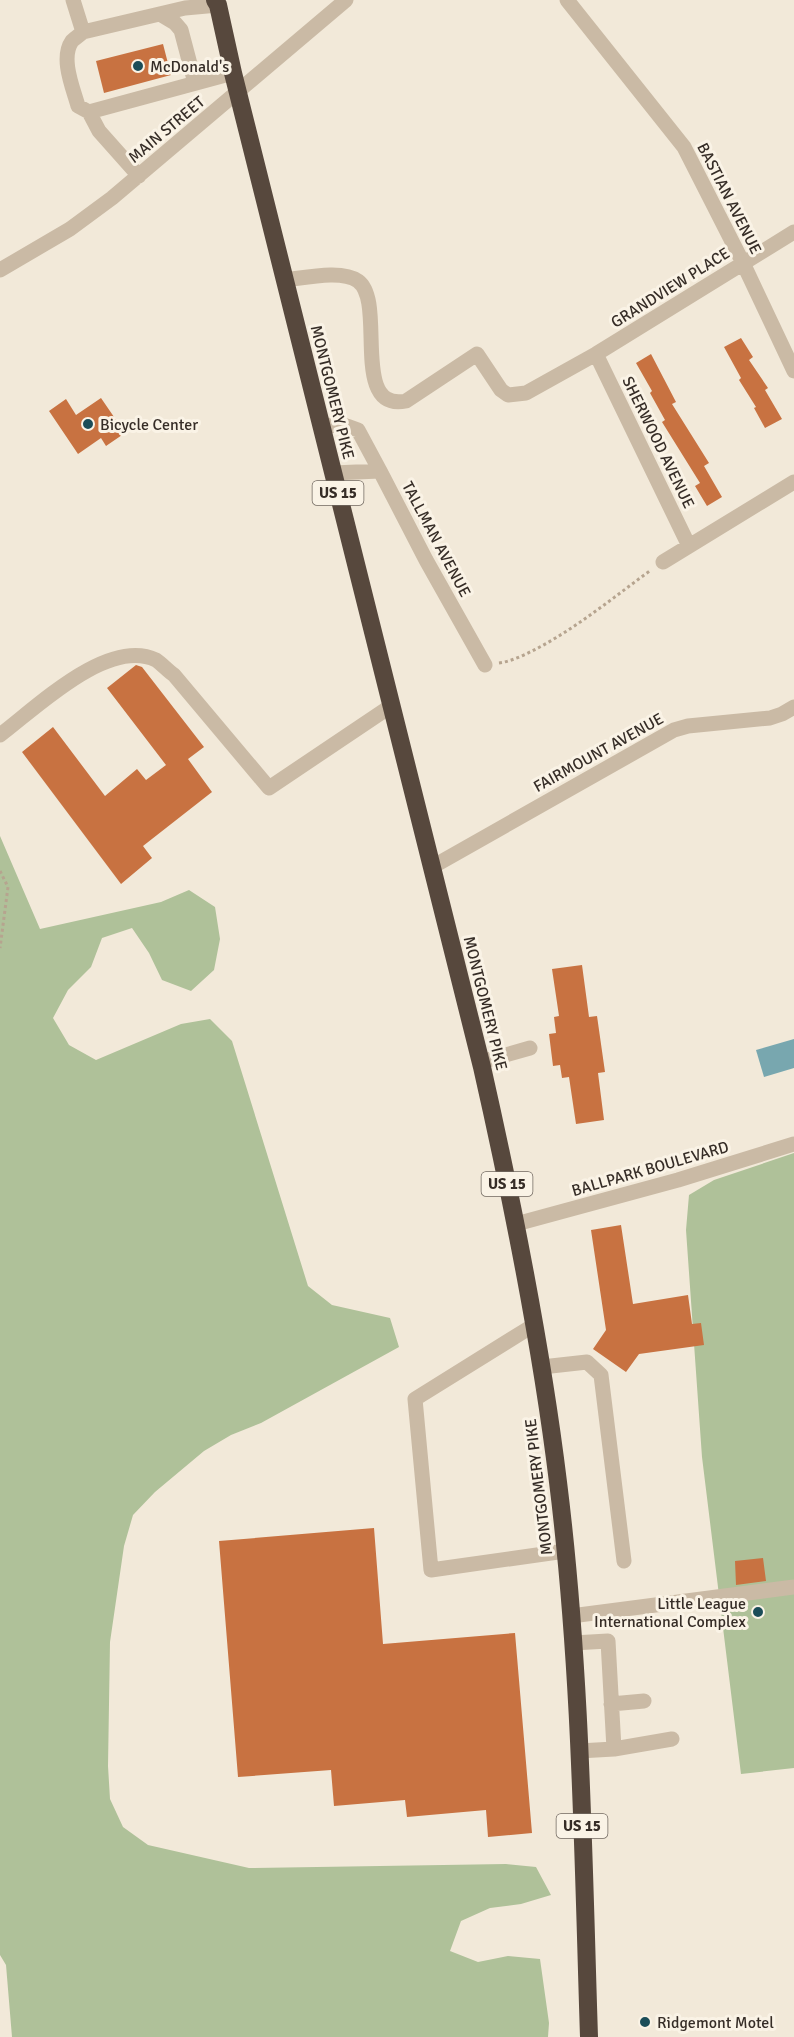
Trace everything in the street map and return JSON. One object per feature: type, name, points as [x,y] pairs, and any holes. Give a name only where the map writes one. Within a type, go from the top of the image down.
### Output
[{"type":"highway","name":"MONTGOMERY PIKE","points":[[217,2],[237,92],[481,1062],[516,1224],[542,1367],[556,1463],[571,1616],[579,1751],[590,2037]]},
{"type":"street","points":[[73,0],[83,32]]},
{"type":"street","name":"MAIN STREET","points":[[0,270],[70,229],[139,176],[346,0]]},
{"type":"street","name":"BASTIAN AVENUE","points":[[567,0],[684,147],[743,263],[794,371]]},
{"type":"street","points":[[139,176],[99,131],[89,112],[78,106],[68,64],[68,49],[73,40],[83,32],[217,2]]},
{"type":"street","points":[[160,14],[175,23],[181,30],[195,82]]},
{"type":"street","points":[[89,112],[233,73]]},
{"type":"street","name":"GRANDVIEW PLACE","points":[[285,280],[340,275],[360,282],[365,289],[369,308],[374,382],[380,394],[388,400],[397,403],[406,401],[477,354],[501,390],[508,395],[516,396],[596,354],[794,232]]},
{"type":"street","name":"SHERWOOD AVENUE","points":[[596,354],[689,546]]},
{"type":"street","points":[[321,425],[347,426],[358,430],[380,471]]},
{"type":"street","name":"TALLMAN AVENUE","points":[[333,473],[380,471],[426,560],[485,665]]},
{"type":"street","points":[[663,562],[794,482]]},
{"type":"street","points":[[0,735],[75,678],[100,663],[124,656],[139,656],[156,661],[174,675],[269,788],[392,706]]},
{"type":"street","name":"FAIRMOUNT AVENUE","points":[[432,867],[674,730],[688,726],[770,718],[794,707]]},
{"type":"street","points":[[481,1062],[530,1048]]},
{"type":"street","name":"BALLPARK BOULEVARD","points":[[516,1224],[678,1180],[794,1144]]},
{"type":"street","points":[[534,1325],[415,1399],[431,1570],[565,1551]]},
{"type":"street","points":[[542,1367],[587,1362],[601,1376],[624,1561]]},
{"type":"street","points":[[571,1616],[794,1587]]},
{"type":"street","points":[[573,1643],[608,1641],[614,1749]]},
{"type":"street","points":[[611,1704],[644,1701]]},
{"type":"street","points":[[579,1751],[614,1749],[672,1739]]},
{"type":"path","points":[[485,665],[508,662],[558,638],[663,562]]},
{"type":"path","points":[[0,871],[8,887],[0,948]]},
{"type":"green space","points":[[0,836],[40,929],[161,902],[189,890],[215,907],[220,939],[214,970],[191,991],[162,980],[149,953],[132,928],[102,938],[91,967],[68,990],[53,1018],[69,1045],[96,1060],[181,1024],[210,1019],[232,1041],[308,1286],[332,1305],[390,1318],[399,1347],[261,1423],[231,1435],[204,1451],[155,1492],[133,1515],[124,1546],[110,1642],[108,1766],[110,1799],[123,1827],[148,1845],[249,1868],[506,1864],[536,1867],[551,1895],[521,1904],[490,1908],[461,1921],[450,1951],[478,1962],[508,1956],[540,1959],[549,2023],[548,2037],[12,2037],[6,1965],[0,1955]]},
{"type":"green space","name":"Little League International Complex","points":[[794,1153],[794,1768],[741,1774],[702,1457],[686,1230],[689,1195],[714,1180]]},
{"type":"water","points":[[794,1039],[794,1068],[764,1077],[756,1050]]},
{"type":"building","points":[[163,44],[171,75],[104,93],[96,61]]},
{"type":"building","points":[[741,338],[753,357],[749,360],[768,388],[765,390],[782,419],[765,428],[724,347]]},
{"type":"building","points":[[651,354],[676,402],[672,404],[709,463],[704,466],[722,497],[707,506],[695,486],[700,483],[662,422],[665,420],[636,363]]},
{"type":"building","name":"Bicycle Center","points":[[101,398],[125,433],[106,446],[101,438],[78,454],[49,411],[66,399],[76,415]]},
{"type":"building","points":[[136,665],[142,667],[204,747],[188,759],[212,792],[143,846],[152,858],[121,884],[22,752],[53,727],[105,796],[137,769],[146,780],[166,765],[107,688]]},
{"type":"building","points":[[582,965],[589,1017],[597,1016],[605,1072],[598,1073],[604,1120],[576,1124],[569,1077],[562,1078],[560,1065],[553,1066],[549,1034],[556,1033],[554,1017],[559,1016],[552,969]]},
{"type":"building","points":[[621,1225],[633,1304],[688,1295],[692,1324],[701,1323],[704,1345],[639,1354],[626,1372],[593,1349],[606,1330],[591,1230]]},
{"type":"building","points":[[374,1528],[383,1644],[515,1633],[532,1833],[488,1837],[486,1810],[407,1817],[405,1800],[334,1806],[331,1770],[238,1777],[219,1541]]},
{"type":"building","points":[[763,1558],[766,1581],[736,1585],[735,1561]]},
{"type":"place","name":"McDonald's","points":[[138,66]]},
{"type":"place","name":"Bicycle Center","points":[[88,424]]},
{"type":"place","name":"Little League International Complex","points":[[758,1612]]},
{"type":"place","name":"Ridgemont Motel","points":[[645,2022]]}]
